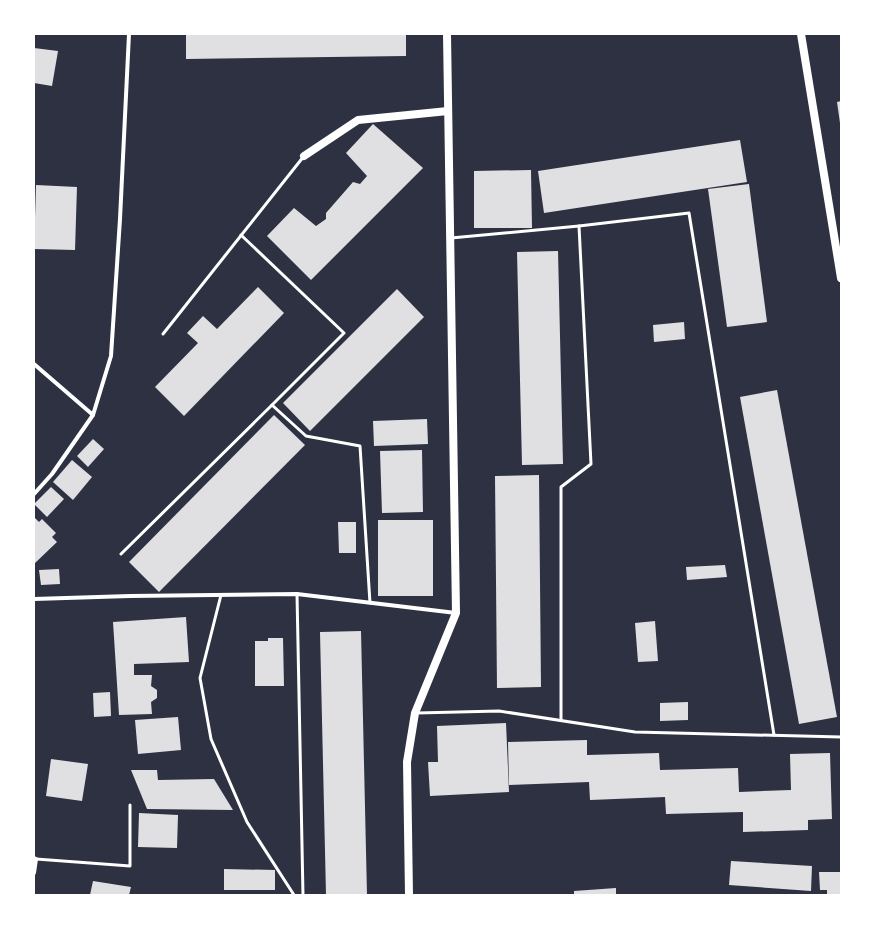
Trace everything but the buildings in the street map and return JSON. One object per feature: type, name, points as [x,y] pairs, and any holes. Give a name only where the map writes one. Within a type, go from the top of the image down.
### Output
[{"type":"main road","points":[[409,895],[407,762],[416,713],[456,613],[447,34]]},
{"type":"main road","points":[[801,34],[841,278]]},
{"type":"main road","points":[[304,156],[358,120],[448,111]]},
{"type":"street","points":[[34,494],[52,474],[93,414],[111,356],[120,219],[128,34]]},
{"type":"street","points":[[34,364],[93,414]]},
{"type":"street","points":[[34,599],[297,594],[456,613]]},
{"type":"street","points":[[34,873],[35,859]]},
{"type":"lane","points":[[163,334],[304,156]]},
{"type":"lane","points":[[450,238],[579,226],[689,212],[774,735]]},
{"type":"lane","points":[[560,720],[560,487],[591,464],[579,226]]},
{"type":"lane","points":[[121,554],[344,333],[241,236]]},
{"type":"lane","points":[[272,405],[306,436],[360,446],[370,603]]},
{"type":"lane","points":[[297,594],[303,895]]},
{"type":"lane","points":[[221,595],[200,678],[211,739],[247,822],[294,895]]},
{"type":"lane","points":[[416,713],[499,711],[635,732],[841,737]]},
{"type":"lane","points":[[35,859],[130,866],[130,805]]}]
